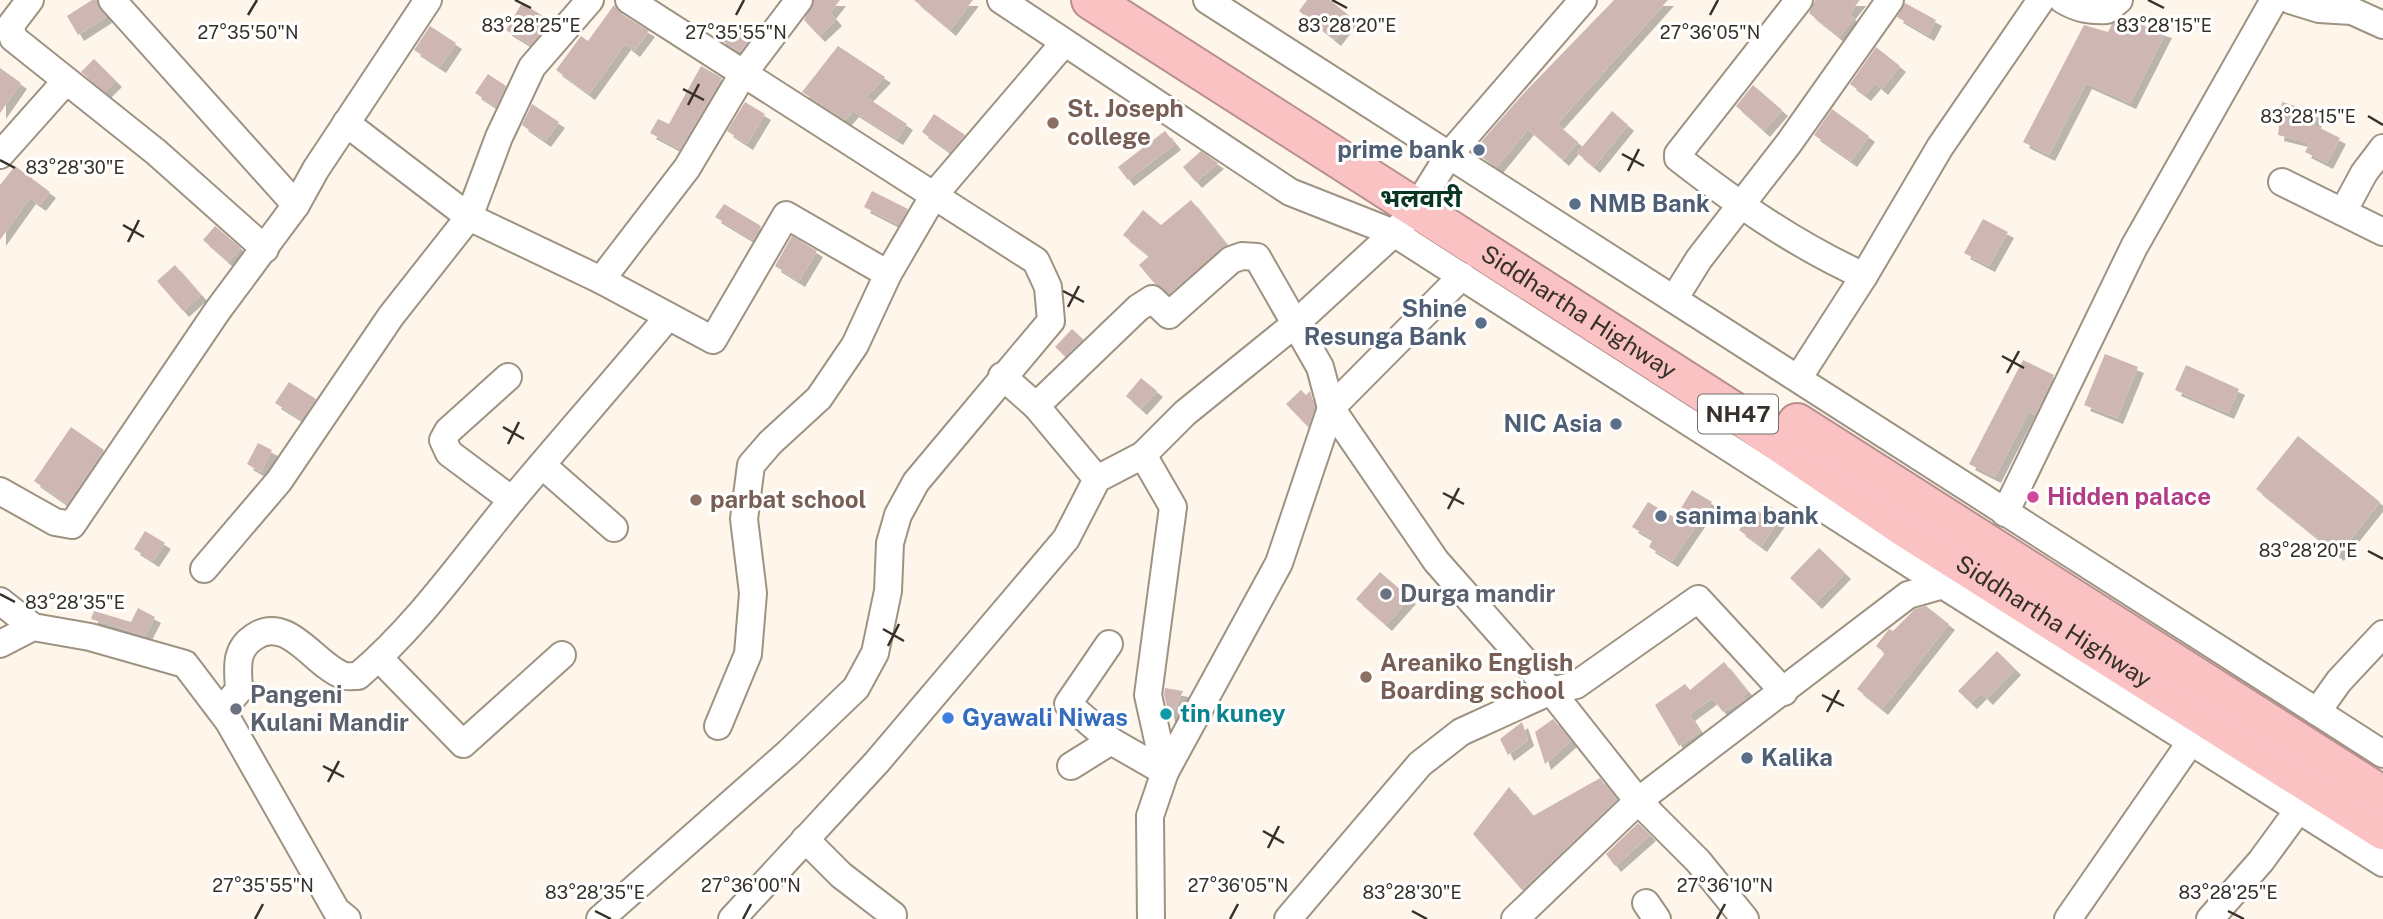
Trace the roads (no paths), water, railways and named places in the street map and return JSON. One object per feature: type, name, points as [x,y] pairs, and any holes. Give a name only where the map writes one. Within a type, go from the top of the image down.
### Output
[{"type":"highway","name":"Siddhartha Highway","points":[[1091,0],[1413,210],[1739,415],[1904,527],[2383,830]]},
{"type":"highway","name":"Siddhartha Highway","points":[[1139,0],[1413,210],[2383,796]]},
{"type":"street","points":[[30,0],[5,26],[13,38],[156,152],[264,249]]},
{"type":"street","points":[[111,0],[296,205]]},
{"type":"street","points":[[0,491],[55,522],[72,524],[218,310],[296,205],[346,123],[428,0]]},
{"type":"street","points":[[204,569],[279,481],[391,316],[469,217],[499,137],[533,67],[590,0]]},
{"type":"street","points":[[600,919],[788,753],[856,688],[874,653],[888,592],[890,543],[898,515],[916,482],[1002,376],[1051,321],[1048,288],[1036,261],[629,0]]},
{"type":"street","points":[[601,280],[687,168],[743,74],[799,0]]},
{"type":"street","points":[[1001,0],[1290,192],[1413,210],[1462,276],[2190,743],[2383,863]]},
{"type":"street","points":[[1207,0],[1799,377],[2005,513],[2383,754]]},
{"type":"street","points":[[732,919],[877,762],[1066,539],[1097,479],[1143,455],[1185,413],[1295,324],[1413,210],[1449,155],[1583,0]]},
{"type":"street","points":[[1799,0],[1678,154],[1678,158],[1739,205],[1793,241],[1864,276]]},
{"type":"street","points":[[1674,299],[1739,205],[1789,142],[1890,0]]},
{"type":"street","points":[[1799,377],[1864,276],[1940,147],[2040,0]]},
{"type":"street","points":[[2063,0],[2096,11],[2107,10],[2119,0]]},
{"type":"street","points":[[2005,513],[2134,247],[2274,0]]},
{"type":"street","points":[[2290,0],[2319,9],[2352,11],[2383,25]]},
{"type":"street","points":[[718,726],[748,654],[753,593],[744,519],[751,465],[770,443],[819,398],[855,345],[888,274],[934,195],[1064,43]]},
{"type":"street","points":[[0,155],[66,81]]},
{"type":"street","points":[[346,123],[469,217],[601,280],[667,318],[713,340],[786,215],[888,274]]},
{"type":"street","points":[[2343,212],[2364,173],[2383,148]]},
{"type":"street","points":[[2282,182],[2383,232]]},
{"type":"street","points":[[1036,406],[1138,308],[1152,299],[1169,315],[1231,260],[1242,256],[1257,257],[1320,367],[1331,408],[1436,561],[1551,691],[1638,801],[1698,861],[1745,919]]},
{"type":"street","points":[[1147,916],[1150,816],[1165,772],[1279,563],[1331,408],[1462,276]]},
{"type":"street","points":[[219,707],[228,704],[239,690],[237,659],[244,644],[258,634],[274,631],[289,636],[342,675],[358,676],[379,658],[422,615],[512,500],[667,318]]},
{"type":"street","points":[[1002,376],[1036,406],[1097,479]]},
{"type":"street","points":[[508,377],[448,431],[443,440],[449,453],[512,500]]},
{"type":"street","points":[[1143,455],[1173,508],[1148,695],[1165,772]]},
{"type":"street","points":[[542,465],[614,528]]},
{"type":"street","points":[[1515,919],[1638,801],[1908,595],[1943,585]]},
{"type":"street","points":[[1288,919],[1420,764],[1461,732],[1551,691],[1576,685],[1698,599],[1784,692]]},
{"type":"street","points":[[0,601],[33,627],[90,637],[186,664],[219,707],[336,909],[346,919]]},
{"type":"street","points":[[0,644],[33,627]]},
{"type":"street","points":[[2317,712],[2339,681],[2383,634]]},
{"type":"street","points":[[1109,644],[1068,704],[1111,741],[1165,772]]},
{"type":"street","points":[[379,658],[463,744],[562,655]]},
{"type":"street","points":[[1071,766],[1111,741]]},
{"type":"street","points":[[2068,919],[2190,743]]},
{"type":"street","points":[[2210,919],[2260,861],[2299,809]]},
{"type":"street","points":[[805,839],[841,875],[892,915]]},
{"type":"place","name":"St. Joseph college","points":[[1053,123]]},
{"type":"place","name":"prime bank","points":[[1479,150]]},
{"type":"place","name":"NMB Bank","points":[[1575,204]]},
{"type":"place","name":"Shine Resunga Bank","points":[[1481,323]]},
{"type":"place","name":"NIC Asia","points":[[1616,424]]},
{"type":"place","name":"Hidden palace","points":[[2033,497]]},
{"type":"place","name":"parbat school","points":[[696,500]]},
{"type":"place","name":"sanima bank","points":[[1661,516]]},
{"type":"place","name":"Durga mandir","points":[[1386,594]]},
{"type":"place","name":"Areaniko English Boarding school","points":[[1366,677]]},
{"type":"place","name":"Pangeni Kulani Mandir","points":[[236,709]]},
{"type":"place","name":"tin kuney","points":[[1166,714]]},
{"type":"place","name":"Gyawali Niwas","points":[[948,718]]},
{"type":"place","name":"Kalika","points":[[1747,758]]},
{"type":"district","name":"भलवारी","points":[[1421,198]]}]
